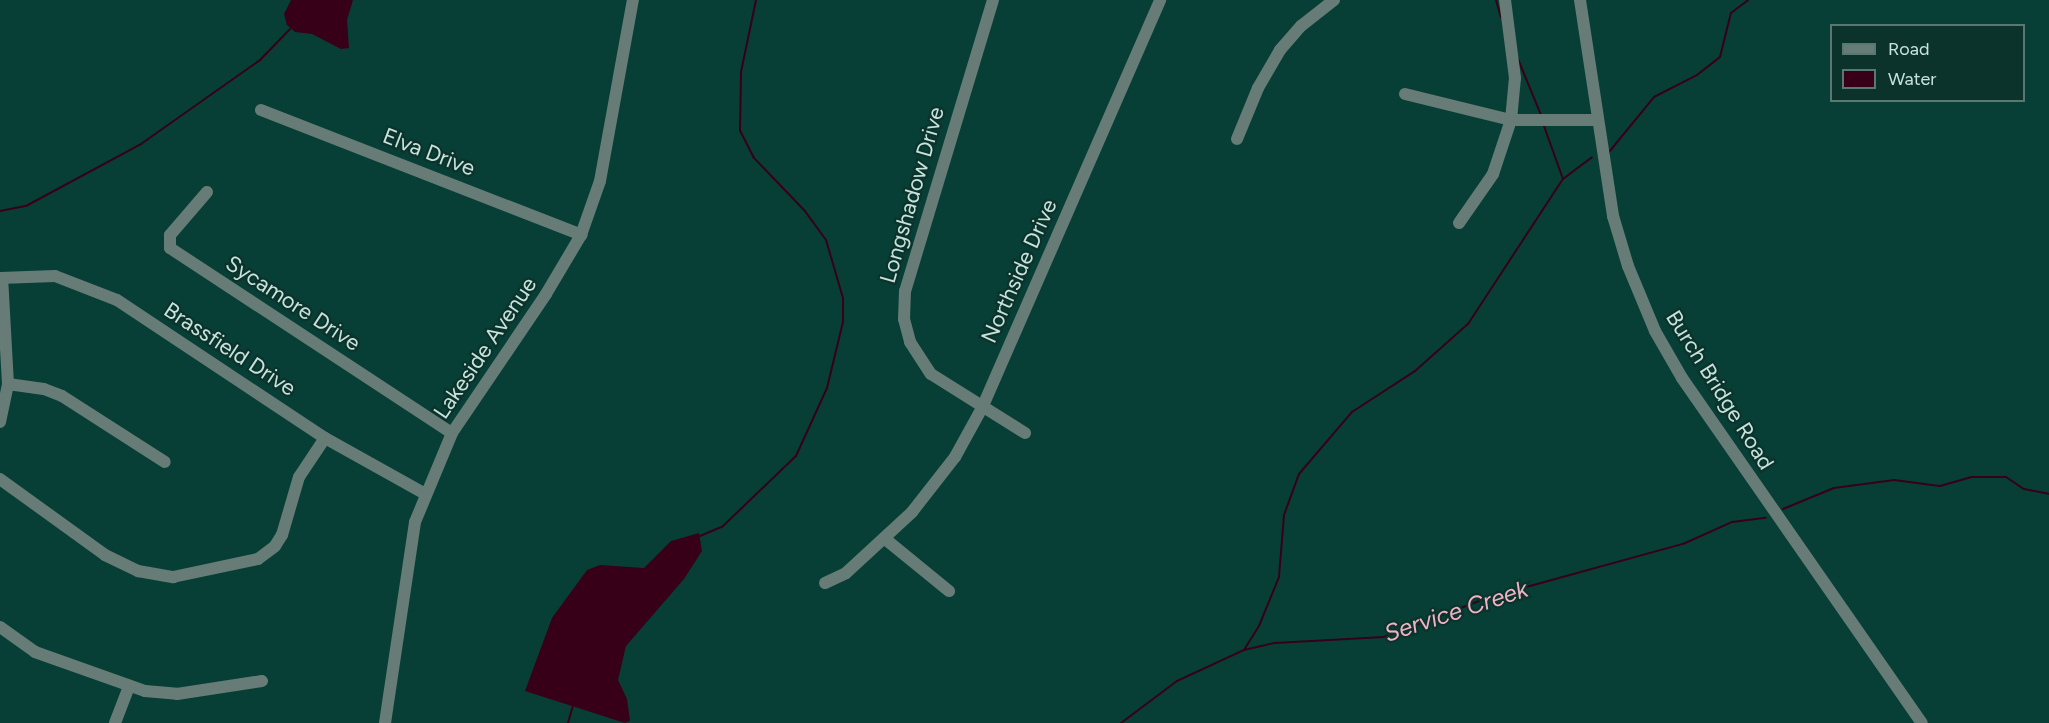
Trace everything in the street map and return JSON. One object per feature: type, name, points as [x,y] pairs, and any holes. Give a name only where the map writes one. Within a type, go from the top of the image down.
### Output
[{"type":"street","name":"Lakeside Avenue","points":[[386,723],[406,567],[425,494],[452,433],[546,294],[581,234],[600,181],[633,0]]},
{"type":"street","name":"Longshadow Drive","points":[[993,0],[905,291],[903,319],[910,342],[931,374],[1025,433]]},
{"type":"street","name":"Northside Drive","points":[[825,583],[846,573],[912,512],[940,477],[982,408],[1160,0]]},
{"type":"street","points":[[1238,139],[1258,88],[1280,50],[1301,26],[1334,0]]},
{"type":"street","points":[[1459,223],[1493,174],[1511,120],[1515,78],[1505,0]]},
{"type":"street","name":"Burch Bridge Road","points":[[1580,0],[1596,120],[1618,236],[1655,331],[1682,378],[1920,722]]},
{"type":"street","points":[[1405,94],[1511,120],[1596,120]]},
{"type":"street","name":"Elva Drive","points":[[261,110],[581,234]]},
{"type":"street","name":"Sycamore Drive","points":[[207,192],[170,235],[170,248],[452,433]]},
{"type":"street","name":"Brassfield Drive","points":[[1,278],[55,276],[117,300],[326,438],[425,494]]},
{"type":"street","points":[[0,422],[8,384],[1,278]]},
{"type":"street","points":[[8,384],[44,389],[62,396],[165,462]]},
{"type":"street","points":[[0,479],[105,555],[138,571],[174,578],[258,559],[275,546],[282,535],[299,477],[326,438]]},
{"type":"street","points":[[884,538],[949,591]]},
{"type":"street","points":[[0,627],[35,652],[129,686],[177,694],[262,681]]},
{"type":"street","points":[[115,723],[129,686]]},
{"type":"water","points":[[291,0],[353,0],[347,20],[349,48],[341,49],[312,34],[295,32],[287,25],[284,14]]},
{"type":"water","points":[[699,533],[702,551],[684,579],[626,646],[618,680],[627,699],[630,721],[625,723],[525,691],[552,618],[587,570],[600,565],[644,568],[671,541]]},
{"type":"waterway","points":[[700,536],[723,526],[796,456],[827,388],[843,322],[843,298],[826,240],[805,211],[754,158],[740,131],[741,72],[756,0]]},
{"type":"waterway","points":[[1496,0],[1501,17]]},
{"type":"waterway","points":[[1609,152],[1654,97],[1697,75],[1720,57],[1731,13],[1748,0]]},
{"type":"waterway","points":[[0,211],[26,206],[141,144],[260,60],[291,28]]},
{"type":"waterway","points":[[1518,59],[1541,115]]},
{"type":"waterway","points":[[1544,126],[1563,179]]},
{"type":"waterway","points":[[1244,650],[1259,626],[1279,577],[1284,515],[1299,474],[1352,412],[1415,371],[1468,324],[1563,179],[1592,157]]},
{"type":"waterway","name":"Service Creek","points":[[1783,509],[1834,488],[1894,480],[1940,486],[1971,477],[2006,477],[2024,489],[2049,494]]},
{"type":"waterway","name":"Service Creek","points":[[1121,723],[1177,681],[1244,650],[1275,643],[1384,637],[1490,597],[1683,544],[1732,522],[1766,518]]},
{"type":"waterway","points":[[568,723],[573,705]]}]
